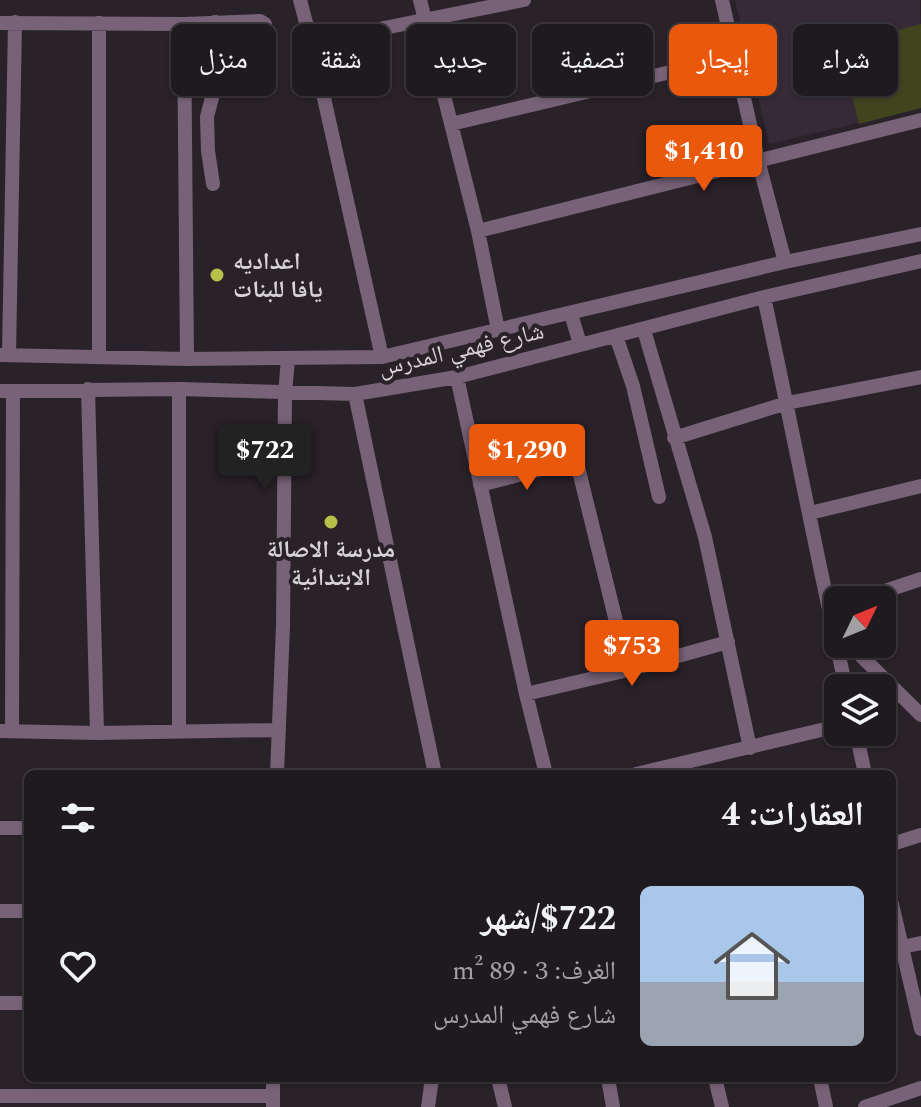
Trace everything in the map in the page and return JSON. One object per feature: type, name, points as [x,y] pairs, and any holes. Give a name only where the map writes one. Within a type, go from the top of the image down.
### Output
[{"type":"street","points":[[300,0],[382,357]]},
{"type":"street","points":[[420,0],[478,231],[498,330]]},
{"type":"street","points":[[390,28],[524,0]]},
{"type":"street","points":[[722,0],[727,24]]},
{"type":"street","points":[[4,355],[7,23],[260,21],[265,24]]},
{"type":"street","points":[[213,184],[207,117],[216,82],[215,22]]},
{"type":"street","points":[[99,23],[99,357]]},
{"type":"street","points":[[451,124],[669,72]]},
{"type":"street","points":[[185,96],[187,359]]},
{"type":"street","points":[[743,96],[785,262]]},
{"type":"street","points":[[478,231],[921,120]]},
{"type":"street","name":"شارع فهمي المدرس","points":[[4,355],[187,359],[382,357],[785,262],[921,234]]},
{"type":"street","name":"شارع فهمي المدرس","points":[[7,391],[179,389],[355,394],[457,377],[764,297],[921,261]]},
{"type":"street","points":[[764,297],[828,586]]},
{"type":"street","points":[[571,314],[580,344]]},
{"type":"street","points":[[644,330],[705,537],[750,748]]},
{"type":"street","points":[[616,336],[633,386],[659,497]]},
{"type":"street","points":[[277,770],[288,359]]},
{"type":"street","points":[[457,377],[545,770]]},
{"type":"street","points":[[674,438],[787,403],[921,377]]},
{"type":"street","points":[[88,389],[97,733]]},
{"type":"street","points":[[179,389],[179,731]]},
{"type":"street","points":[[7,391],[6,731],[278,730]]},
{"type":"street","points":[[355,394],[434,770]]},
{"type":"street","points":[[480,485],[568,462],[575,464],[628,670]]},
{"type":"street","points":[[810,513],[921,486]]},
{"type":"street","points":[[896,587],[921,579]]},
{"type":"street","points":[[526,694],[728,642]]},
{"type":"street","points":[[863,658],[921,715]]},
{"type":"street","points":[[654,770],[824,730]]},
{"type":"street","points":[[859,746],[864,770]]},
{"type":"street","points":[[0,828],[24,828]]},
{"type":"street","points":[[896,843],[921,835]]},
{"type":"street","points":[[0,911],[24,911]]},
{"type":"street","points":[[896,923],[921,1029]]},
{"type":"street","points":[[901,947],[921,943]]},
{"type":"street","points":[[0,1003],[24,1003]]},
{"type":"street","points":[[428,1107],[431,1082]]},
{"type":"street","points":[[499,1082],[505,1107]]},
{"type":"street","points":[[609,1082],[613,1107]]},
{"type":"street","points":[[716,1082],[722,1107]]},
{"type":"street","points":[[821,1082],[826,1107]]},
{"type":"street","points":[[865,1107],[921,1088]]},
{"type":"street","points":[[0,1096],[273,1101]]},
{"type":"shaded area","points":[[735,0],[920,0],[921,108],[769,144],[758,96],[777,96],[777,24],[741,24]]},
{"type":"green space","points":[[921,24],[921,108],[859,124],[852,96],[898,96],[898,30]]},
{"type":"place","name":"اعداديه يافا للبنات","points":[[217,275]]},
{"type":"place","name":"مدرسة الاصالة الابتدائية","points":[[331,522]]}]
